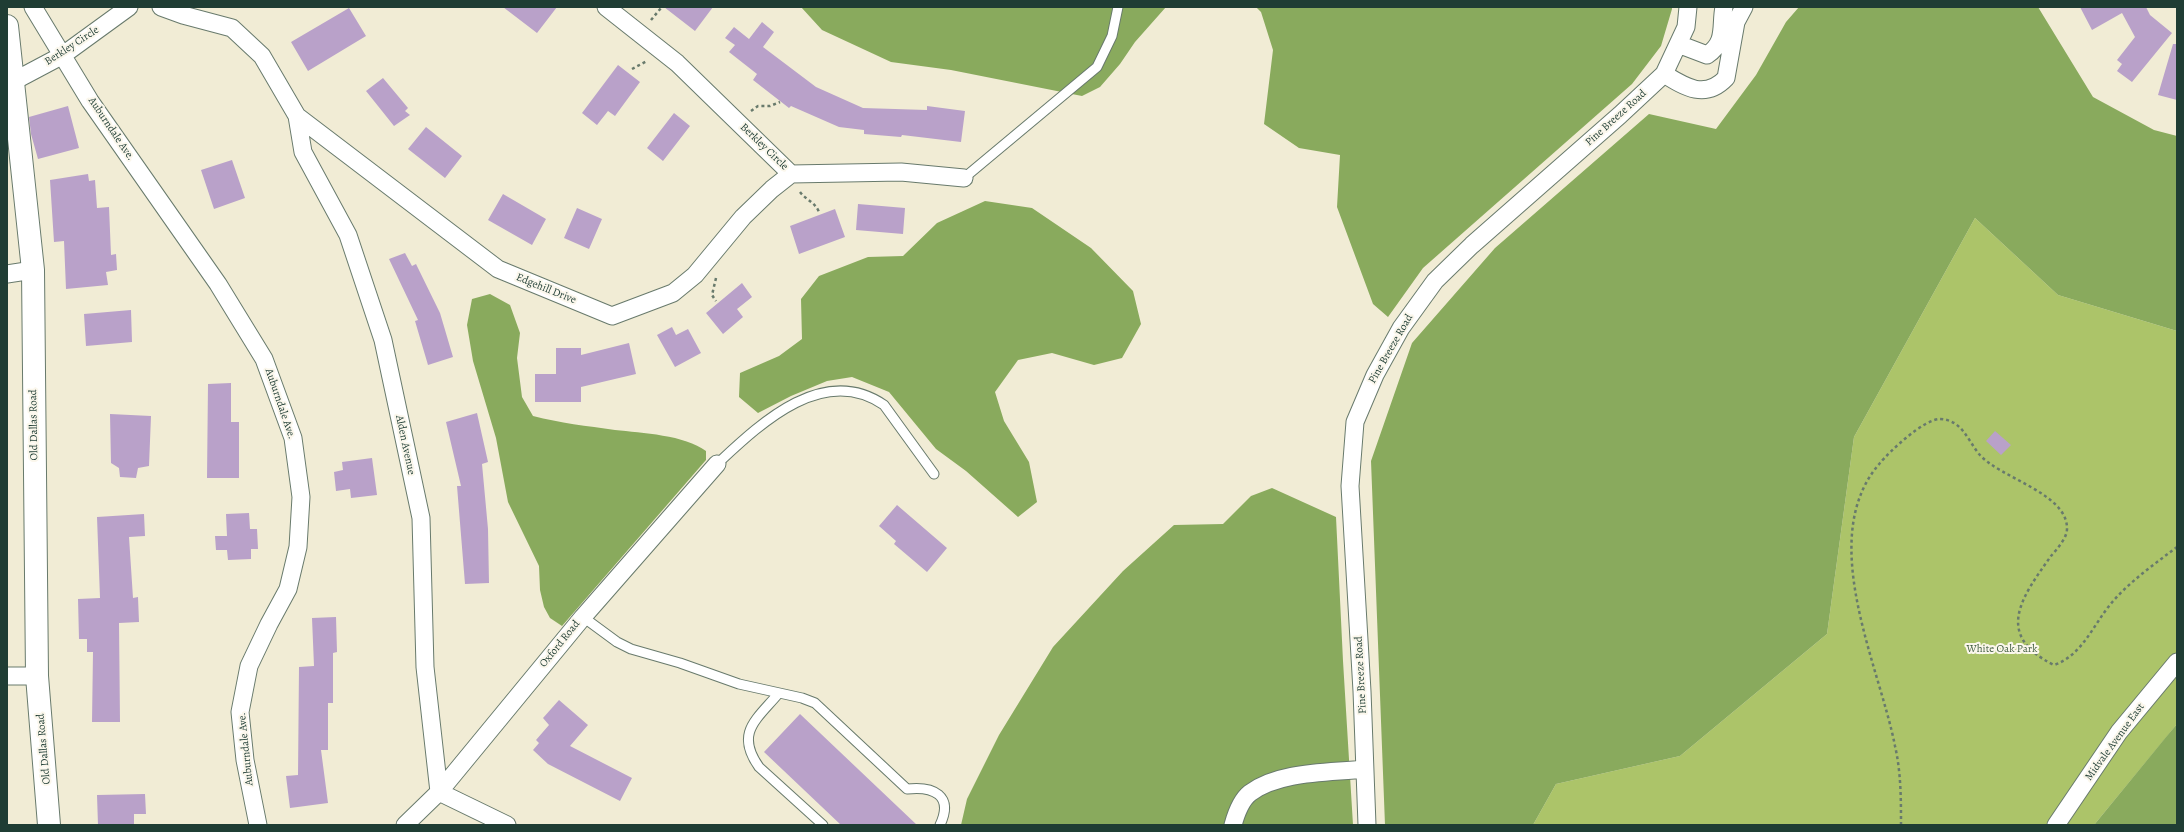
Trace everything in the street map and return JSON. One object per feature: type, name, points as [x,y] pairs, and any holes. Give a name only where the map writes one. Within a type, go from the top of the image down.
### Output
[{"type":"street","name":"Auburndale Ave.","points":[[33,7],[90,101],[218,284],[264,359],[293,438],[301,497],[298,547],[288,589],[268,624],[250,666],[240,712],[245,760],[258,825]]},
{"type":"street","name":"Berkley Circle","points":[[14,81],[63,55],[129,7]]},
{"type":"street","points":[[161,7],[183,15],[232,28],[262,56],[297,116]]},
{"type":"street","name":"Berkley Circle","points":[[606,7],[677,63],[791,174],[901,172],[964,178]]},
{"type":"street","points":[[1688,7],[1686,27],[1664,74],[1686,88],[1704,89],[1720,84],[1726,78],[1733,10]]},
{"type":"street","points":[[1678,44],[1707,55],[1715,50],[1733,10]]},
{"type":"street","name":"Old Dallas Road","points":[[7,26],[33,270],[37,676],[49,825]]},
{"type":"street","name":"Pine Breeze Road","points":[[1367,825],[1362,690],[1350,486],[1355,422],[1374,375],[1401,328],[1434,281],[1472,245],[1615,120],[1664,74]]},
{"type":"street","name":"Edgehill Drive","points":[[297,116],[498,269],[612,316],[673,293],[695,275],[743,217],[772,189],[791,174]]},
{"type":"street","name":"Alden Avenue","points":[[297,116],[303,152],[348,235],[383,340],[421,518],[425,667],[439,792]]},
{"type":"street","points":[[7,274],[33,270]]},
{"type":"street","name":"Oxford Road","points":[[405,825],[439,792],[583,617],[717,464]]},
{"type":"street","name":"Midvale Avenue East","points":[[2056,825],[2119,732],[2177,662]]},
{"type":"street","points":[[7,676],[37,676]]},
{"type":"street","points":[[1233,825],[1238,808],[1249,794],[1274,781],[1279,779],[1364,770]]},
{"type":"street","points":[[439,792],[507,825]]},
{"type":"lane","points":[[964,178],[1096,67],[1112,36],[1118,7]]},
{"type":"lane","points":[[717,464],[759,428],[791,405],[817,394],[840,391],[858,392],[872,397],[884,405],[934,474]]},
{"type":"lane","points":[[583,617],[617,642],[631,649],[680,663],[739,684],[778,694],[802,698],[815,703],[907,789],[927,788],[940,795],[944,802],[944,810],[940,825]]},
{"type":"lane","points":[[778,694],[750,727],[747,736],[750,755],[759,767],[824,825]]},
{"type":"path","points":[[648,24],[661,8]]},
{"type":"path","points":[[632,69],[644,64],[650,58]]},
{"type":"path","points":[[748,114],[758,106],[770,106],[780,102]]},
{"type":"path","points":[[799,190],[805,198],[814,204],[819,212]]},
{"type":"path","points":[[715,276],[716,283],[712,295],[716,300]]},
{"type":"path","points":[[1902,825],[1900,782],[1896,746],[1862,627],[1854,580],[1852,534],[1859,496],[1883,460],[1915,431],[1937,419],[1951,420],[1961,427],[1980,455],[1996,469],[2022,481],[2052,501],[2065,518],[2067,530],[2062,541],[2024,596],[2017,621],[2021,636],[2028,649],[2040,658],[2054,665],[2067,661],[2085,640],[2115,599],[2144,573],[2177,547]]},
{"type":"green space","points":[[801,7],[1166,7],[1135,42],[1120,64],[1100,87],[1082,96],[951,70],[891,62],[822,30]]},
{"type":"green space","points":[[1256,7],[1672,7],[1672,9],[1661,46],[1632,84],[1423,268],[1388,317],[1373,304],[1337,207],[1340,155],[1299,148],[1264,124],[1273,50],[1261,12]]},
{"type":"green space","points":[[1799,7],[2038,7],[2093,97],[2154,130],[2177,136],[2177,331],[2058,295],[1975,218],[1854,437],[1827,634],[1680,756],[1556,784],[1533,825],[1385,825],[1371,461],[1412,343],[1495,248],[1649,114],[1716,129],[1756,75],[1786,22]]},
{"type":"green space","points":[[985,201],[1032,208],[1091,248],[1133,291],[1141,324],[1122,358],[1094,365],[1052,353],[1018,360],[995,392],[1004,421],[1029,462],[1037,502],[1018,517],[966,471],[936,449],[889,392],[852,377],[827,381],[791,396],[758,413],[739,397],[740,373],[779,356],[802,339],[801,299],[819,276],[868,257],[903,256],[937,223]]},
{"type":"green space","name":"White Oak Park","points":[[1975,218],[2058,295],[2177,331],[2177,724],[2094,825],[1533,825],[1556,784],[1680,756],[1827,634],[1854,437]]},
{"type":"green space","points":[[490,294],[510,305],[520,333],[517,358],[522,397],[533,416],[553,421],[675,438],[687,441],[706,451],[706,460],[562,626],[550,618],[544,607],[540,590],[539,566],[508,502],[496,438],[473,361],[467,325],[472,299]]},
{"type":"green space","points":[[1272,488],[1336,517],[1353,825],[961,825],[967,799],[999,735],[1053,647],[1123,571],[1174,525],[1223,524],[1251,496]]},
{"type":"green space","points":[[2177,724],[2177,825],[2094,825],[2166,737]]},
{"type":"building","points":[[503,7],[557,7],[537,33]]},
{"type":"building","points":[[664,7],[713,7],[695,31]]},
{"type":"building","points":[[2080,7],[2146,7],[2150,15],[2172,33],[2132,82],[2117,71],[2122,64],[2117,60],[2135,37],[2122,13],[2092,30]]},
{"type":"building","points":[[349,8],[366,36],[308,71],[291,42]]},
{"type":"building","points":[[762,22],[774,32],[763,47],[816,87],[863,108],[927,110],[927,106],[965,111],[961,142],[902,135],[901,137],[864,134],[864,130],[839,127],[791,106],[789,108],[753,80],[757,74],[729,52],[735,45],[725,38],[734,27],[749,39]]},
{"type":"building","points":[[2173,44],[2177,44],[2177,100],[2158,95]]},
{"type":"building","points":[[618,65],[640,82],[615,116],[608,111],[597,125],[582,113]]},
{"type":"building","points":[[383,78],[408,108],[405,111],[410,115],[394,126],[366,91]]},
{"type":"building","points":[[68,106],[79,148],[38,159],[31,134],[29,117]]},
{"type":"building","points":[[674,113],[690,126],[663,161],[647,148]]},
{"type":"building","points":[[426,127],[462,156],[445,178],[408,149]]},
{"type":"building","points":[[232,160],[245,198],[214,209],[201,170]]},
{"type":"building","points":[[88,174],[89,181],[95,180],[97,208],[109,207],[111,255],[116,254],[117,270],[106,272],[108,285],[66,289],[64,241],[54,242],[50,180]]},
{"type":"building","points":[[503,194],[546,219],[532,245],[488,220]]},
{"type":"building","points":[[858,204],[905,208],[903,234],[856,230]]},
{"type":"building","points":[[577,208],[602,219],[589,249],[564,238]]},
{"type":"building","points":[[835,209],[845,237],[799,254],[790,226]]},
{"type":"building","points":[[405,253],[412,266],[416,264],[440,313],[453,357],[428,365],[415,321],[418,320],[389,259]]},
{"type":"building","points":[[742,283],[752,297],[737,309],[743,317],[723,334],[706,313]]},
{"type":"building","points":[[131,310],[132,342],[86,346],[84,314]]},
{"type":"building","points":[[672,327],[676,335],[688,329],[701,353],[675,367],[657,335]]},
{"type":"building","points":[[629,343],[636,374],[581,387],[581,402],[535,402],[535,374],[556,374],[556,348],[581,348],[581,355]]},
{"type":"building","points":[[231,383],[231,422],[239,422],[239,478],[207,478],[208,384]]},
{"type":"building","points":[[477,413],[488,462],[482,464],[488,529],[489,583],[465,584],[457,486],[461,486],[446,422]]},
{"type":"building","points":[[110,414],[151,416],[149,466],[138,468],[136,478],[120,477],[119,468],[111,463]]},
{"type":"building","points":[[1995,431],[2011,445],[2001,455],[1986,441]]},
{"type":"building","points":[[372,458],[377,495],[351,498],[350,489],[336,491],[334,472],[343,470],[342,462]]},
{"type":"building","points":[[897,505],[947,548],[927,572],[894,544],[896,541],[879,526]]},
{"type":"building","points":[[249,513],[250,529],[257,529],[258,549],[251,549],[251,559],[228,560],[227,550],[216,550],[215,536],[227,536],[226,514]]},
{"type":"building","points":[[144,514],[145,536],[129,537],[133,598],[138,597],[139,622],[119,623],[120,722],[92,722],[93,652],[87,652],[87,639],[79,639],[78,599],[100,598],[97,517]]},
{"type":"building","points":[[336,617],[337,652],[333,653],[333,703],[328,703],[328,750],[321,750],[328,803],[290,808],[286,776],[298,775],[299,667],[314,666],[312,618]]},
{"type":"building","points":[[559,700],[588,725],[570,746],[632,778],[620,801],[548,764],[533,750],[539,743],[536,740],[549,725],[543,718]]},
{"type":"building","points":[[800,714],[917,825],[841,825],[764,752]]},
{"type":"building","points":[[145,794],[146,814],[134,814],[134,825],[98,825],[97,795]]}]
